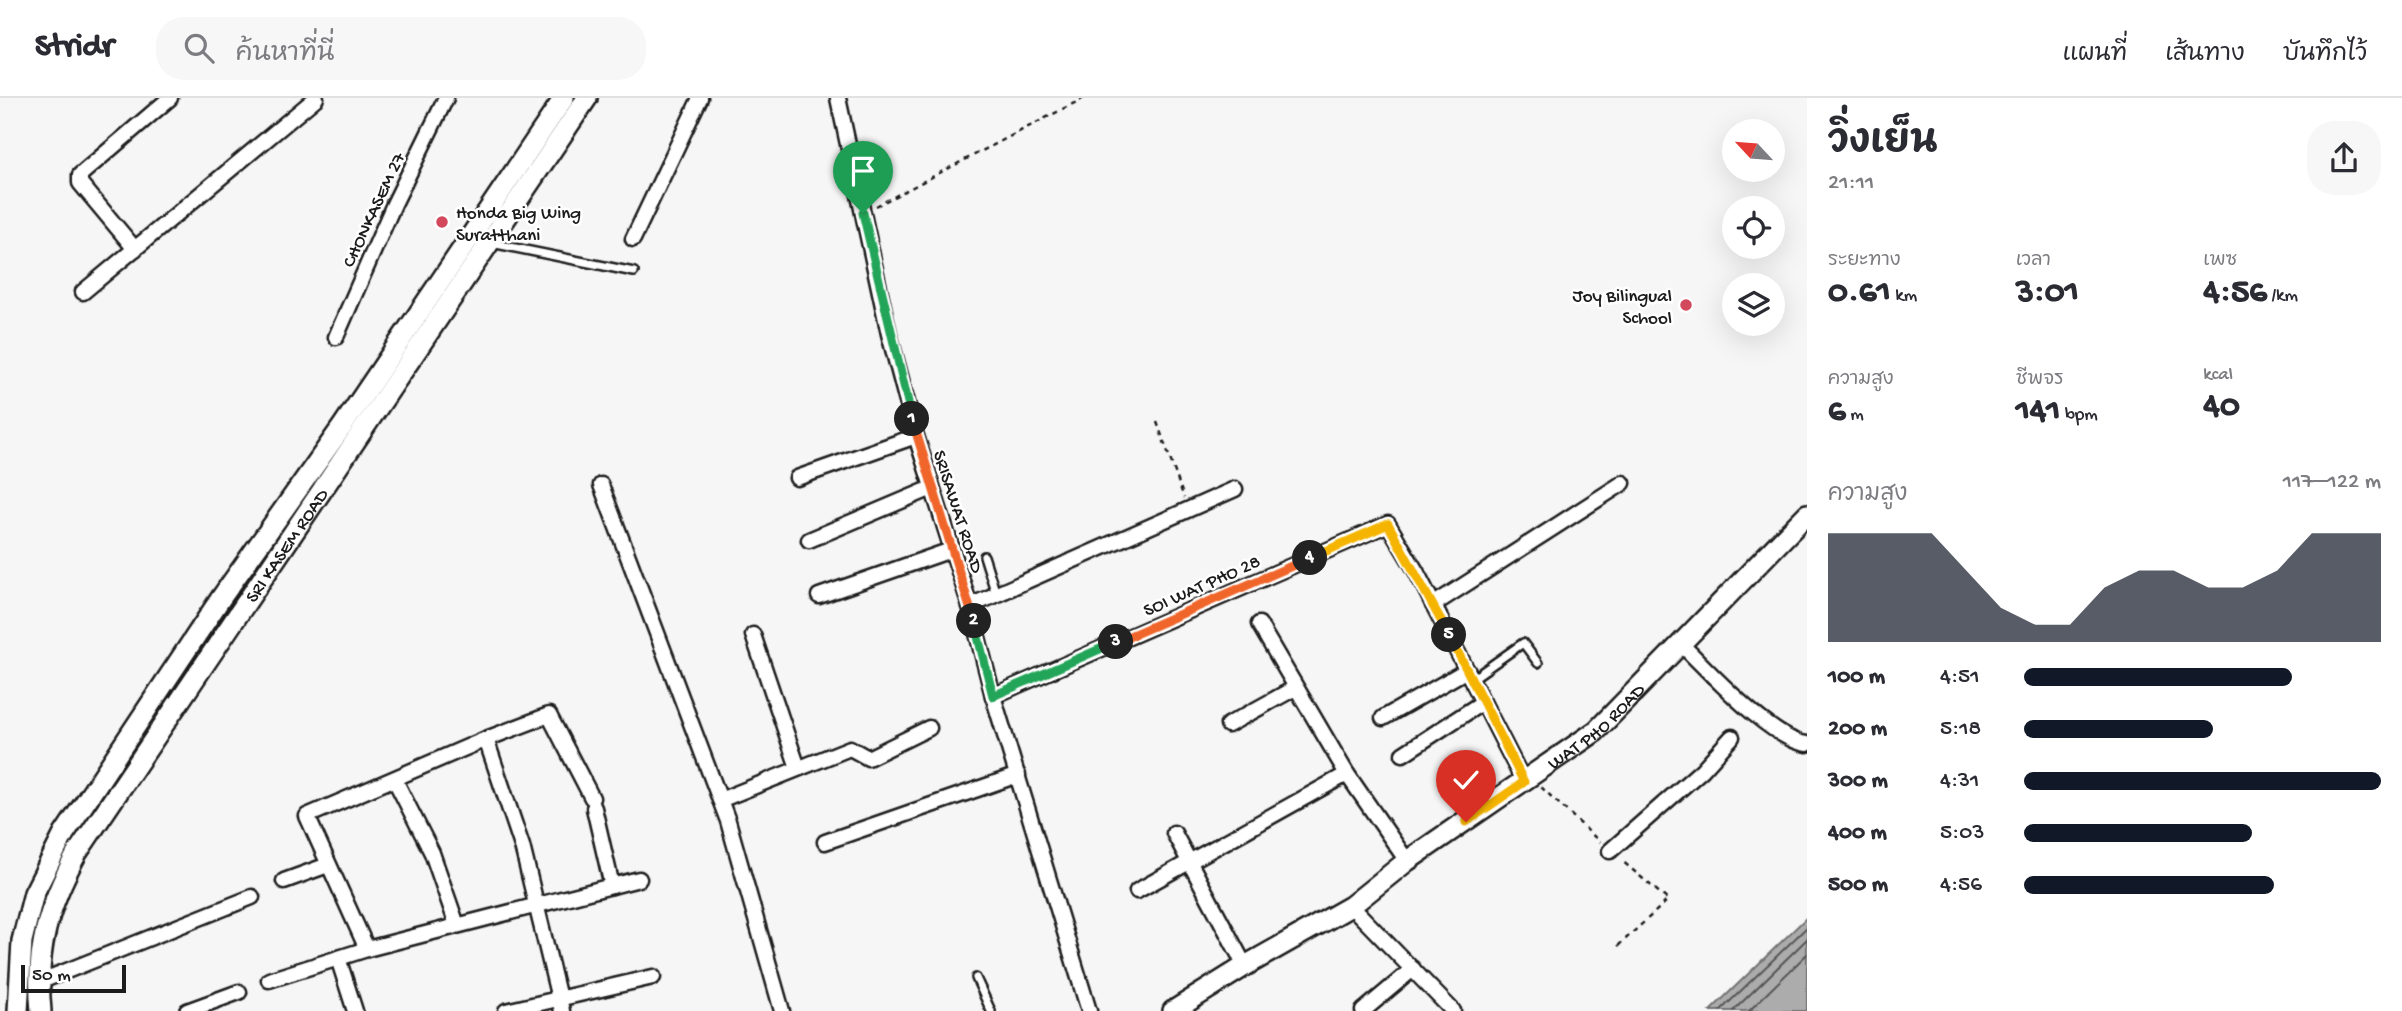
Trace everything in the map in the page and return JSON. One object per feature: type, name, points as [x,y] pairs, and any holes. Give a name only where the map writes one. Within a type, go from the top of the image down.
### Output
[{"type":"main road","name":"SRI KASEM ROAD","points":[[18,1011],[20,954],[34,893],[64,834],[221,598],[385,364],[564,98]]},
{"type":"main road","name":"SRI KASEM ROAD","points":[[41,1011],[38,967],[47,925],[59,885],[77,853],[402,376],[587,98]]},
{"type":"main road","points":[[385,364],[402,376]]},
{"type":"main road","name":"WAT PHO ROAD","points":[[1173,1011],[1245,966],[1351,906],[1407,861],[1596,730],[1807,514]]},
{"type":"street","points":[[135,249],[79,178],[170,98]]},
{"type":"street","points":[[83,292],[316,98]]},
{"type":"street","name":"CHONKASEM 27","points":[[336,337],[394,204],[446,98]]},
{"type":"street","points":[[633,239],[700,98]]},
{"type":"street","name":"SRISAWAT ROAD","points":[[838,98],[916,436],[970,606],[993,696],[1088,1011]]},
{"type":"street","points":[[797,478],[916,436]]},
{"type":"street","points":[[1433,605],[1623,483]]},
{"type":"street","points":[[601,485],[720,800],[782,1011]]},
{"type":"street","points":[[810,540],[932,488]]},
{"type":"street","points":[[970,606],[1235,489]]},
{"type":"street","name":"SOI WAT PHO 28","points":[[993,696],[1388,524],[1524,782]]},
{"type":"street","points":[[819,596],[951,550]]},
{"type":"street","points":[[1259,624],[1347,774],[1407,861]]},
{"type":"street","points":[[753,635],[798,768]]},
{"type":"street","points":[[1681,645],[1773,730],[1807,744]]},
{"type":"street","points":[[1383,718],[1469,674]]},
{"type":"street","points":[[1227,725],[1295,688]]},
{"type":"street","points":[[1403,754],[1483,702]]},
{"type":"street","points":[[367,949],[307,816],[486,739],[549,715],[593,803],[612,886]]},
{"type":"street","points":[[720,800],[850,748],[869,758],[929,729]]},
{"type":"street","points":[[1610,851],[1702,769],[1732,737]]},
{"type":"street","points":[[486,739],[522,846],[561,1004]]},
{"type":"street","points":[[1137,891],[1347,774]]},
{"type":"street","points":[[825,842],[1018,775]]},
{"type":"street","points":[[396,780],[432,853],[457,925]]},
{"type":"street","points":[[1174,833],[1245,966]]},
{"type":"street","points":[[284,881],[328,864]]},
{"type":"street","points":[[269,980],[367,949],[639,879]]},
{"type":"street","points":[[39,982],[252,897]]},
{"type":"street","points":[[1351,906],[1453,1011]]},
{"type":"street","points":[[338,958],[355,1011]]},
{"type":"street","points":[[1363,1011],[1413,969]]},
{"type":"street","points":[[506,1011],[561,1004],[653,977]]},
{"type":"street","points":[[187,1011],[239,992]]},
{"type":"lane","points":[[491,243],[634,272]]},
{"type":"lane","points":[[984,556],[996,595]]},
{"type":"lane","points":[[1469,674],[1523,643],[1538,663]]},
{"type":"lane","points":[[976,978],[991,1011]]},
{"type":"path","points":[[863,213],[1084,98]]},
{"type":"path","points":[[1157,422],[1188,510]]},
{"type":"water","points":[[1807,917],[1807,1011],[1710,1011]]},
{"type":"place","name":"Honda Big Wing Suratthani","points":[[442,222]]},
{"type":"place","name":"Joy Bilingual School","points":[[1686,305]]},
{"type":"route","points":[[863,213],[889,334],[916,436],[965,587],[993,696],[1388,524],[1416,571],[1524,782],[1466,822]]}]
